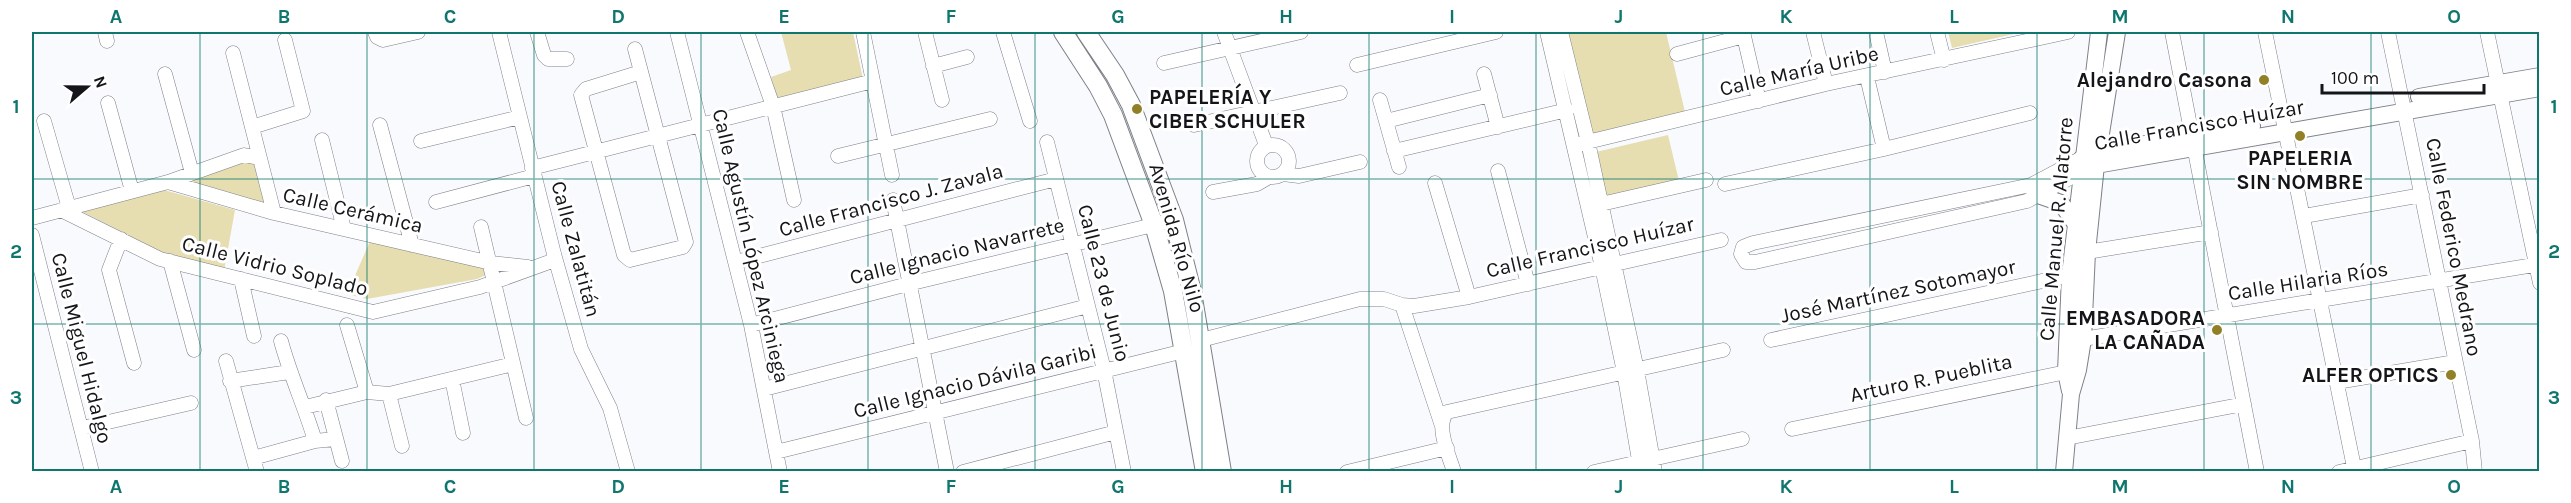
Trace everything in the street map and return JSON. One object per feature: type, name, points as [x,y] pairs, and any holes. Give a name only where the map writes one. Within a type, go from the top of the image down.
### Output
[{"type":"main road","name":"Avenida Río Nilo","points":[[1063,32],[1098,86],[1113,115],[1154,225],[1173,291],[1205,471]]},
{"type":"main road","name":"Avenida Río Nilo","points":[[1086,32],[1115,75],[1131,105],[1174,220],[1190,282],[1222,471]]},
{"type":"street","points":[[375,32],[383,40],[418,32]]},
{"type":"street","name":"Calle Zalatitán","points":[[499,32],[555,260],[581,349],[610,408],[628,471]]},
{"type":"street","points":[[537,32],[544,55],[548,59],[567,59]]},
{"type":"street","name":"Calle Agustín López Arciniega","points":[[677,32],[751,325],[780,471]]},
{"type":"street","points":[[747,32],[773,106],[794,200]]},
{"type":"street","points":[[863,32],[892,175]]},
{"type":"street","points":[[925,32],[942,100]]},
{"type":"street","points":[[1003,32],[1030,122]]},
{"type":"street","points":[[1224,32],[1266,145]]},
{"type":"street","points":[[1164,63],[1301,32]]},
{"type":"street","points":[[1357,65],[1496,32]]},
{"type":"street","points":[[1547,32],[1567,110],[1582,144],[1601,204],[1608,266]]},
{"type":"street","points":[[1561,32],[1647,466]]},
{"type":"street","points":[[1813,32],[1826,84]]},
{"type":"street","points":[[1875,32],[1885,72]]},
{"type":"street","points":[[1937,32],[1944,60]]},
{"type":"street","name":"Calle María Uribe","points":[[1582,144],[1826,84],[1944,60],[2027,35],[2068,32]]},
{"type":"street","name":"Calle Manuel R. Alatorre","points":[[2072,371],[2083,339],[2089,162],[2099,32]]},
{"type":"street","name":"Calle Manuel R. Alatorre","points":[[2064,471],[2071,394],[2070,275],[2075,223],[2117,32]]},
{"type":"street","points":[[2172,32],[2257,471]]},
{"type":"street","points":[[2265,32],[2355,470]]},
{"type":"street","name":"Calle Federico Medrano","points":[[2388,32],[2472,441],[2475,471]]},
{"type":"street","points":[[2487,32],[2538,264],[2540,283]]},
{"type":"street","points":[[1677,54],[1743,34],[1759,101]]},
{"type":"street","points":[[252,127],[303,111],[285,40]]},
{"type":"street","points":[[635,49],[660,135],[686,242],[683,247],[632,260],[625,257],[598,151],[581,97],[582,92],[641,72]]},
{"type":"street","points":[[233,53],[274,213]]},
{"type":"street","points":[[933,66],[967,57]]},
{"type":"street","points":[[165,74],[192,173]]},
{"type":"street","points":[[1484,74],[1498,127]]},
{"type":"street","name":"Calle Francisco Huízar","points":[[2089,162],[2499,89],[2540,76]]},
{"type":"street","points":[[1867,77],[1884,149]]},
{"type":"street","points":[[436,201],[598,151],[873,81]]},
{"type":"street","name":"Calle Francisco Huízar","points":[[2499,89],[2540,88]]},
{"type":"street","points":[[1194,125],[1340,93]]},
{"type":"street","points":[[1386,121],[1490,95]]},
{"type":"street","points":[[1380,100],[1399,167]]},
{"type":"street","points":[[108,103],[132,192]]},
{"type":"street","points":[[1394,151],[1567,110]]},
{"type":"street","points":[[1725,184],[1884,149],[2030,113]]},
{"type":"street","points":[[421,141],[520,117]]},
{"type":"street","points":[[838,156],[990,119]]},
{"type":"street","points":[[44,121],[65,209]]},
{"type":"street","points":[[380,125],[412,245]]},
{"type":"street","points":[[322,140],[344,230]]},
{"type":"street","name":"Calle 23 de Junio","points":[[1047,142],[1104,370],[1124,471]]},
{"type":"street","points":[[1213,192],[1257,184],[1276,175],[1288,168],[1287,152],[1274,144],[1266,145],[1260,150],[1257,166],[1262,172],[1276,175],[1299,176],[1359,162]]},
{"type":"street","points":[[32,218],[168,182],[244,155],[259,158]]},
{"type":"street","points":[[2089,162],[2027,201],[1755,262],[1746,262],[1741,254],[1741,248],[1745,245],[2031,185],[2089,162]]},
{"type":"street","points":[[1498,171],[1528,284]]},
{"type":"street","name":"Calle Francisco J. Zavala","points":[[736,262],[1056,179]]},
{"type":"street","points":[[1601,204],[1706,180]]},
{"type":"street","name":"Calle Cerámica","points":[[168,182],[274,213],[344,230],[491,263],[531,268]]},
{"type":"street","name":"Calle Francisco Huízar","points":[[1436,183],[1469,297]]},
{"type":"street","points":[[2038,195],[2061,203],[2075,223]]},
{"type":"street","points":[[2304,216],[2422,195]]},
{"type":"street","points":[[893,200],[947,471]]},
{"type":"street","name":"Calle Vidrio Soplado","points":[[65,209],[160,258],[373,312],[495,282],[555,260]]},
{"type":"street","points":[[1899,213],[1901,229]]},
{"type":"street","name":"Calle Ignacio Navarrete","points":[[751,325],[908,284],[1174,220]]},
{"type":"street","points":[[481,227],[526,418]]},
{"type":"street","points":[[2087,252],[2211,232]]},
{"type":"street","name":"Calle Miguel Hidalgo","points":[[32,235],[92,471]]},
{"type":"street","points":[[121,239],[109,270],[134,363]]},
{"type":"street","name":"Calle Francisco Huízar","points":[[1201,340],[1360,299],[1384,299],[1414,306],[1469,297],[1721,240]]},
{"type":"street","points":[[170,261],[194,350]]},
{"type":"street","name":"Calle Hilaria Ríos","points":[[2083,339],[2538,264]]},
{"type":"street","name":"José Martínez Sotomayor","points":[[1771,340],[2070,275]]},
{"type":"street","points":[[241,279],[254,336]]},
{"type":"street","points":[[1402,305],[1442,426],[1454,471]]},
{"type":"street","points":[[764,389],[1088,306]]},
{"type":"street","points":[[347,325],[367,392]]},
{"type":"street","points":[[281,341],[289,372],[305,407],[315,441]]},
{"type":"street","points":[[1442,426],[1442,417],[1447,412],[1723,350]]},
{"type":"street","name":"Calle Ignacio Dávila Garibi","points":[[776,452],[1184,351]]},
{"type":"street","points":[[226,361],[257,471]]},
{"type":"street","points":[[2337,381],[2455,362]]},
{"type":"street","points":[[305,407],[326,400],[367,392],[389,394],[513,364]]},
{"type":"street","name":"Arturo R. Pueblita","points":[[1792,429],[2072,371]]},
{"type":"street","points":[[231,381],[289,372]]},
{"type":"street","points":[[452,379],[463,433]]},
{"type":"street","points":[[389,394],[402,446]]},
{"type":"street","points":[[326,400],[342,461]]},
{"type":"street","points":[[82,428],[191,403]]},
{"type":"street","points":[[2067,438],[2244,404]]},
{"type":"street","points":[[963,471],[1116,432]]},
{"type":"street","points":[[253,458],[315,441],[335,438]]},
{"type":"street","points":[[1594,471],[1647,466],[1742,439]]},
{"type":"street","points":[[2339,471],[2355,470],[2472,441]]},
{"type":"street","points":[[1347,471],[1447,448]]},
{"type":"shaded area","points":[[781,32],[853,32],[863,79],[777,100],[771,77],[791,70]]},
{"type":"shaded area","points":[[1567,32],[1666,32],[1685,112],[1592,135]]},
{"type":"shaded area","points":[[1948,32],[2018,32],[2018,33],[1952,48]]},
{"type":"shaded area","points":[[1668,135],[1679,181],[1605,197],[1596,152]]},
{"type":"shaded area","points":[[244,157],[258,160],[268,204],[178,181]]},
{"type":"shaded area","points":[[157,188],[235,210],[224,271],[166,255],[79,210]]},
{"type":"shaded area","points":[[371,239],[484,264],[488,274],[477,279],[367,299],[347,294]]},
{"type":"place","name":"Alejandro Casona","points":[[2264,80]]},
{"type":"place","name":"PAPELERÍA Y CIBER SCHULER","points":[[1137,109]]},
{"type":"place","name":"PAPELERIA SIN NOMBRE","points":[[2300,136]]},
{"type":"place","name":"EMBASADORA LA CAÑADA","points":[[2217,330]]},
{"type":"place","name":"ALFER OPTICS","points":[[2451,375]]}]
